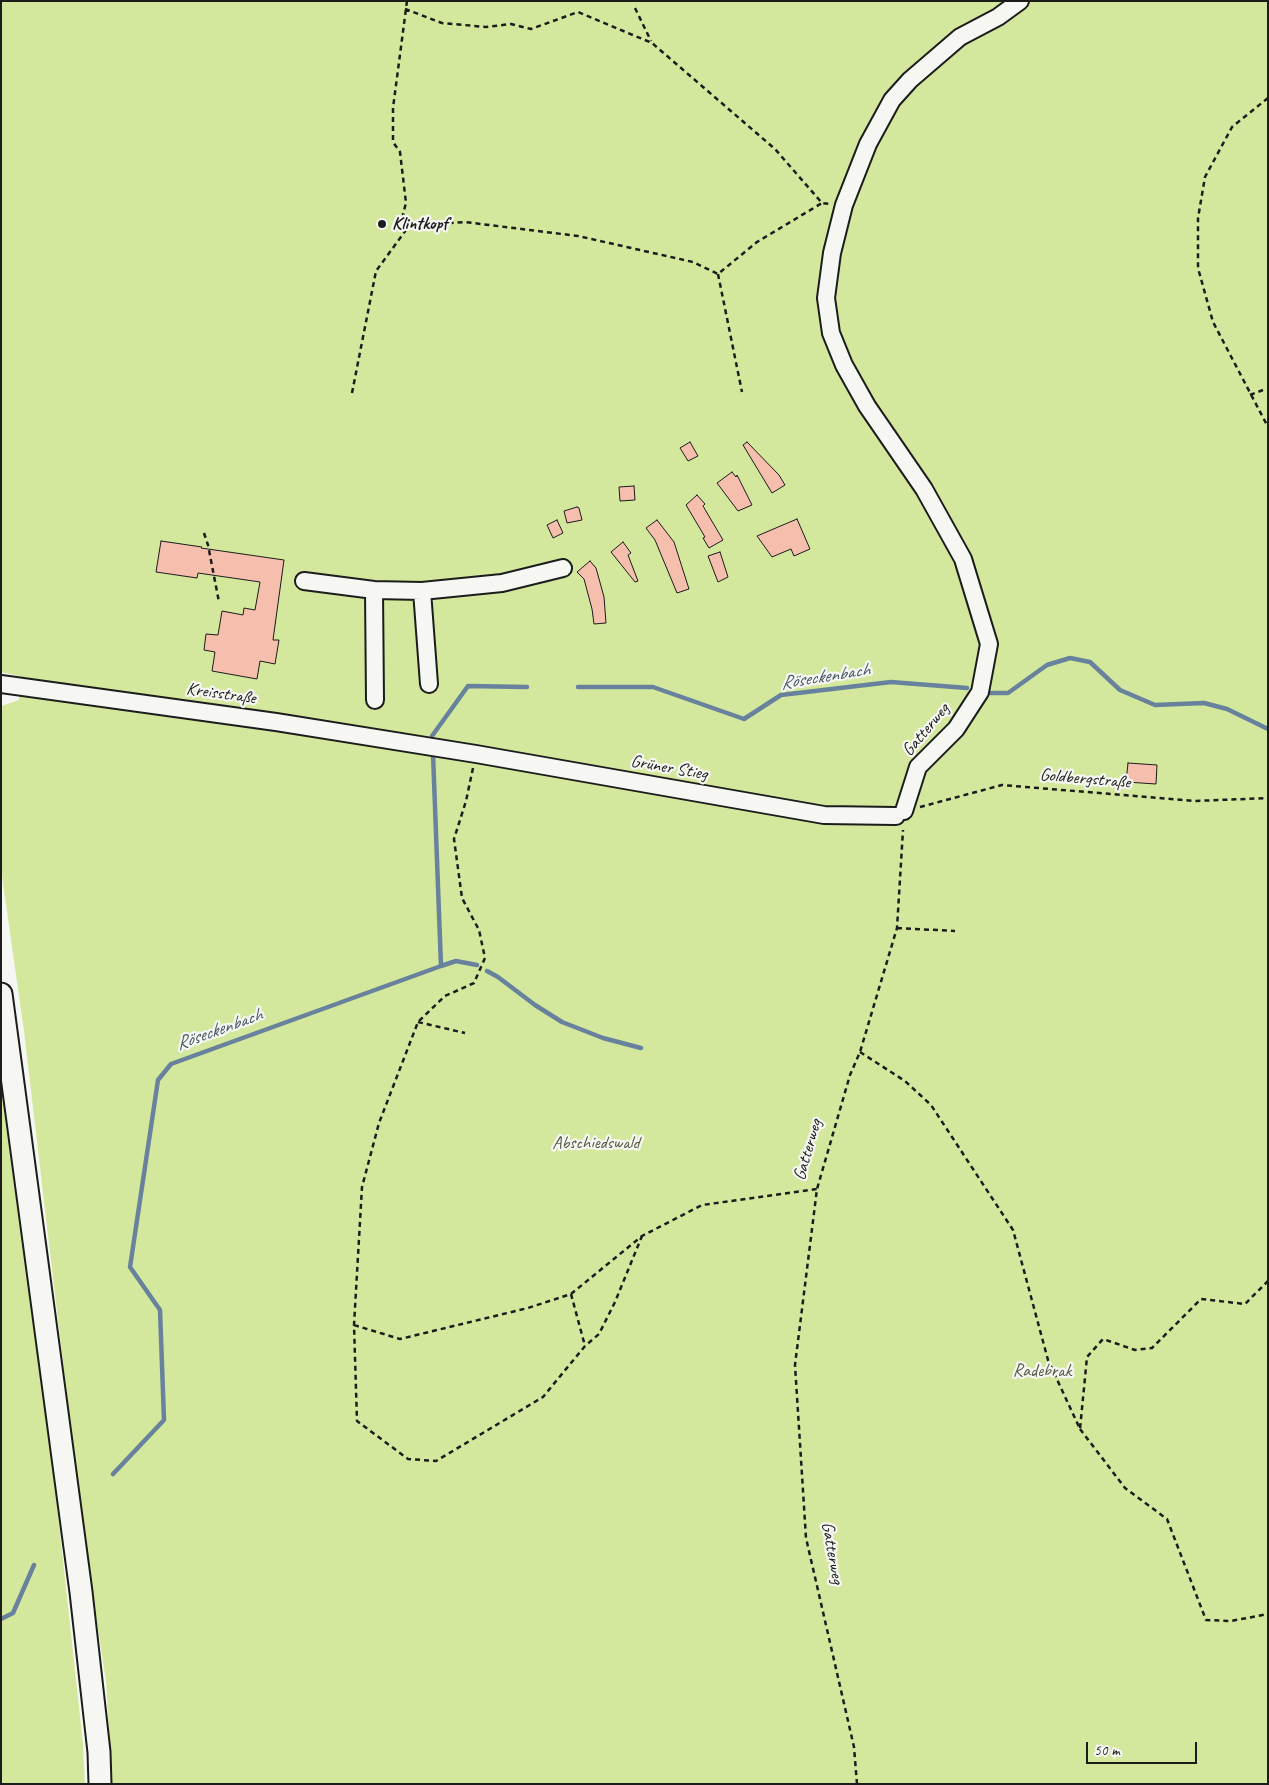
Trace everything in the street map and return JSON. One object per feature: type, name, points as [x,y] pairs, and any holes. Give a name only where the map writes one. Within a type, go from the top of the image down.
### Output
[{"type":"main road","points":[[1,994],[81,1592],[99,1752],[100,1784]]},
{"type":"street","name":"Gatterweg","points":[[900,814],[918,767],[956,729],[980,692],[989,644],[963,558],[924,489],[867,406],[844,365],[831,333],[826,298],[832,253],[844,205],[868,144],[892,100],[910,80],[960,37],[998,17],[1020,1]]},
{"type":"street","points":[[304,581],[374,590],[422,591],[502,583],[563,568]]},
{"type":"street","points":[[374,590],[375,700]]},
{"type":"street","points":[[422,591],[429,684]]},
{"type":"street","name":"Kreisstraße","points":[[1,684],[276,722],[436,748]]},
{"type":"street","name":"Grüner Stieg","points":[[436,748],[824,815],[900,814]]},
{"type":"path","points":[[406,1],[393,108],[393,142],[400,152],[406,203],[403,214],[409,226]]},
{"type":"path","points":[[635,8],[652,43]]},
{"type":"path","points":[[405,9],[442,23],[486,27],[511,24],[531,29],[578,12],[652,43],[775,149],[822,203]]},
{"type":"path","points":[[1268,98],[1232,127],[1205,177],[1198,218],[1198,268],[1213,322],[1250,396],[1268,427]]},
{"type":"path","points":[[718,274],[757,242],[822,203],[844,205]]},
{"type":"path","points":[[352,393],[376,271],[409,226],[465,222],[578,236],[692,262],[718,274]]},
{"type":"path","points":[[718,274],[742,392]]},
{"type":"path","points":[[1250,396],[1263,390]]},
{"type":"path","points":[[204,533],[219,602]]},
{"type":"path","points":[[476,754],[466,801],[454,839],[462,898],[479,930],[484,958],[474,983],[445,996],[418,1022],[379,1123],[362,1187],[354,1325],[357,1421],[408,1459],[436,1461],[543,1397],[585,1346],[599,1334],[616,1302],[642,1236]]},
{"type":"path","name":"Goldbergstraße","points":[[900,814],[1002,784],[1195,801],[1268,798]]},
{"type":"path","name":"Gatterweg","points":[[857,1784],[854,1747],[806,1538],[795,1364],[817,1189],[850,1075],[860,1052],[897,928],[900,814]]},
{"type":"path","points":[[897,928],[955,931]]},
{"type":"path","points":[[418,1022],[465,1033]]},
{"type":"path","points":[[860,1052],[904,1081],[931,1105],[1014,1230],[1048,1360],[1080,1429],[1125,1488],[1167,1519],[1206,1620],[1231,1621],[1268,1614]]},
{"type":"path","points":[[354,1325],[400,1338],[528,1308],[570,1294],[642,1236],[702,1204],[817,1189]]},
{"type":"path","points":[[1080,1429],[1086,1357],[1103,1339],[1135,1350],[1152,1348],[1201,1299],[1245,1304],[1268,1281]]},
{"type":"path","points":[[570,1294],[585,1346]]},
{"type":"green space","points":[[1,1],[1268,1],[1268,1784],[110,1784],[111,1767],[106,1681],[83,1533],[24,1031],[1,869],[1,706],[19,700],[19,676],[1,672]]},
{"type":"green space","points":[[1,1077],[45,1395],[83,1744],[85,1784],[1,1784]]},
{"type":"building","points":[[690,442],[698,456],[688,461],[680,448]]},
{"type":"building","points":[[747,442],[779,475],[785,485],[772,493],[743,445]]},
{"type":"building","points":[[732,472],[736,477],[737,475],[752,505],[738,511],[717,483]]},
{"type":"building","points":[[634,486],[635,500],[620,501],[619,487]]},
{"type":"building","points":[[697,495],[705,504],[703,506],[723,540],[709,548],[703,538],[705,537],[686,505]]},
{"type":"building","points":[[579,508],[582,520],[567,523],[564,511]]},
{"type":"building","points":[[797,519],[810,549],[794,556],[791,549],[772,557],[757,536]]},
{"type":"building","points":[[557,520],[563,533],[553,538],[547,525]]},
{"type":"building","points":[[657,520],[674,542],[689,589],[677,593],[655,540],[646,528]]},
{"type":"building","points":[[161,541],[284,560],[273,640],[279,640],[275,664],[260,661],[257,679],[212,671],[215,652],[204,650],[206,634],[218,635],[222,611],[243,615],[244,608],[255,610],[260,582],[198,573],[197,578],[156,572]]},
{"type":"building","points":[[623,542],[631,553],[628,555],[638,581],[635,582],[611,552]]},
{"type":"building","points":[[720,552],[728,577],[718,582],[708,556]]},
{"type":"building","points":[[590,561],[596,568],[604,597],[606,623],[594,624],[584,579],[577,572]]},
{"type":"building","points":[[1128,763],[1157,765],[1156,784],[1126,782]]},
{"type":"waterway","name":"Röseckenbach","points":[[989,693],[1008,693],[1047,665],[1070,658],[1090,662],[1120,690],[1155,705],[1204,703],[1227,709],[1268,729]]},
{"type":"waterway","name":"Röseckenbach","points":[[578,687],[653,687],[744,719],[781,695],[891,682],[967,688]]},
{"type":"waterway","name":"Röseckenbach","points":[[432,736],[468,686],[527,687]]},
{"type":"waterway","name":"Röseckenbach","points":[[113,1474],[164,1420],[160,1310],[130,1267],[158,1080],[171,1064],[441,966],[433,754]]},
{"type":"waterway","points":[[441,966],[456,961],[477,965]]},
{"type":"waterway","points":[[487,971],[562,1022],[603,1038],[641,1048]]},
{"type":"waterway","name":"Röseckenbach","points":[[1,1619],[13,1613],[34,1565]]},
{"type":"place","name":"Klintkopf","points":[[382,224]]},
{"type":"park label","name":"Abschiedswald","points":[[596,1143]]},
{"type":"park label","name":"Radebrak","points":[[1042,1371]]}]
